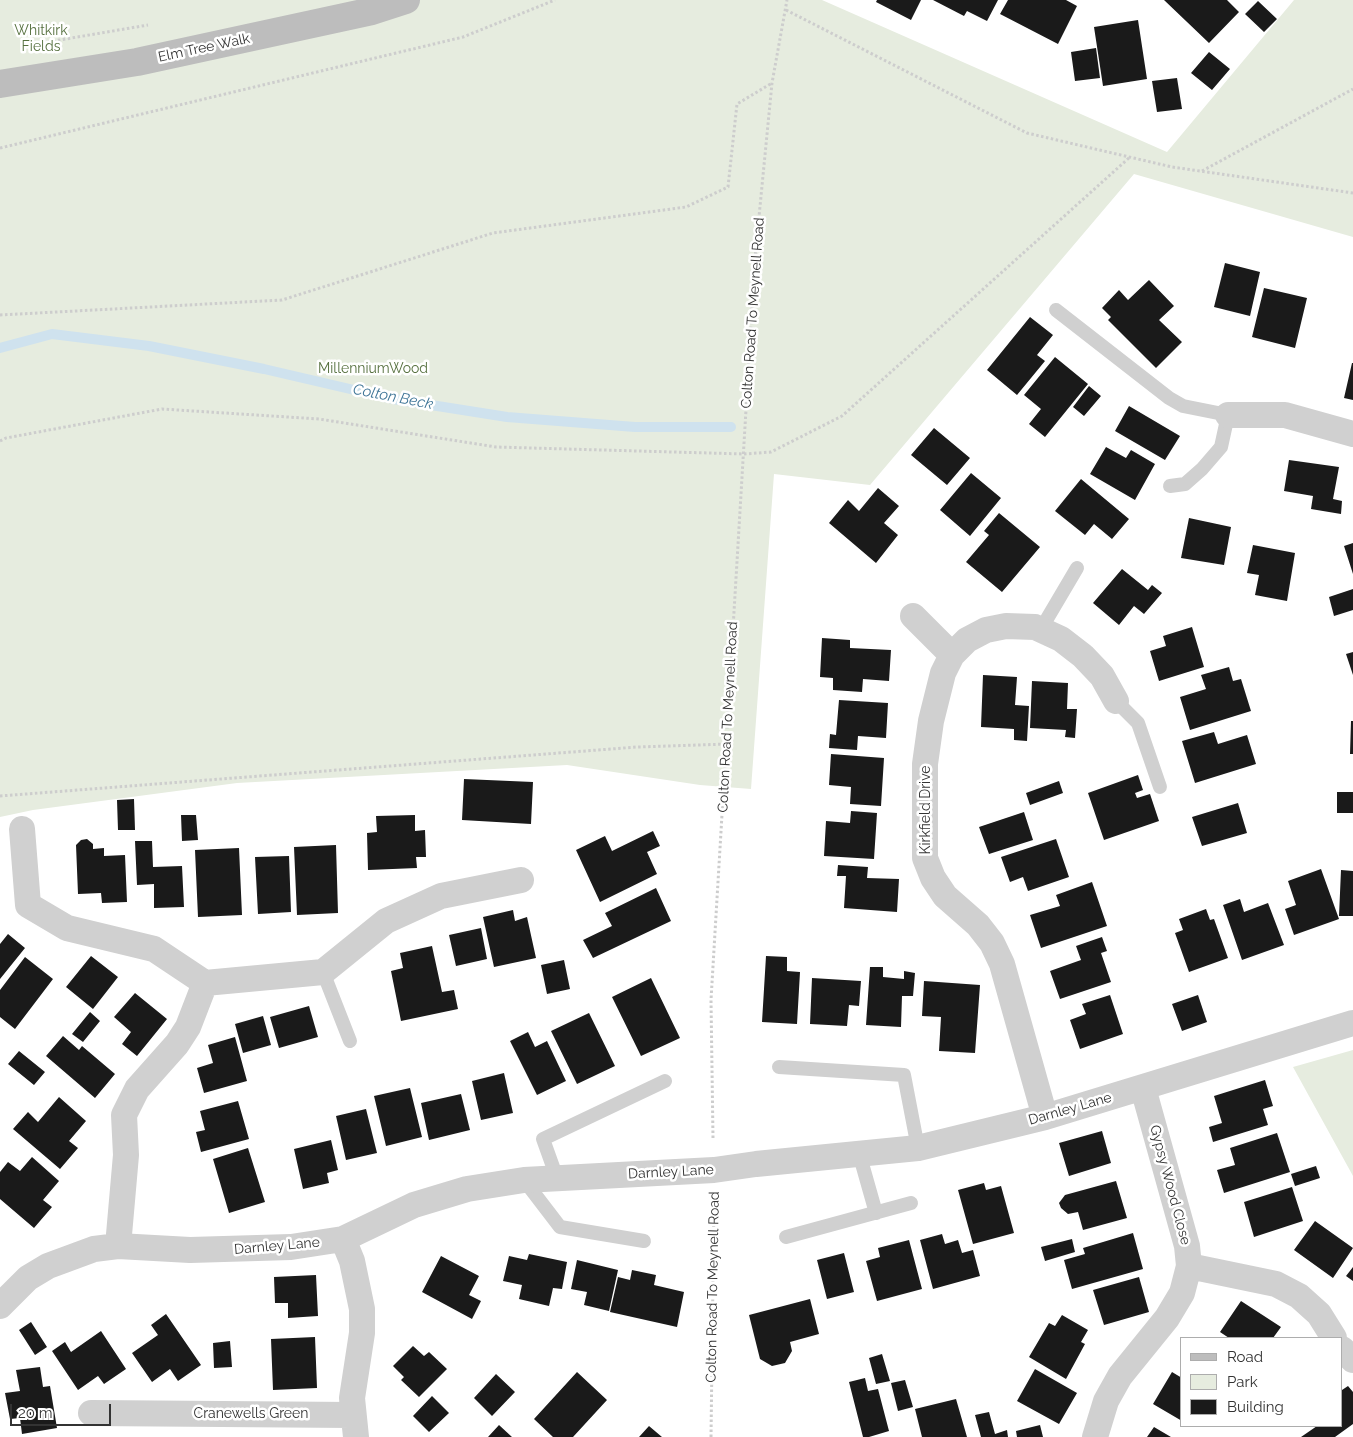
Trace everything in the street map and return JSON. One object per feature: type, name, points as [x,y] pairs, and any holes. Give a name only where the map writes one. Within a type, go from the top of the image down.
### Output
[{"type":"street","name":"Elm Tree Walk","points":[[0,84],[137,62],[372,11],[406,0]]},
{"type":"street","points":[[1228,415],[1284,415],[1353,434]]},
{"type":"street","points":[[913,616],[952,655]]},
{"type":"street","name":"Kirkfield Drive","points":[[1045,1117],[1002,964],[992,943],[978,926],[945,896],[933,878],[926,858],[925,764],[931,721],[943,673],[952,655],[967,640],[986,630],[1006,626],[1035,627],[1061,639],[1083,656],[1102,676],[1116,701]]},
{"type":"street","points":[[22,830],[28,905],[67,928],[154,949],[205,983],[323,972],[386,921],[441,896],[521,880]]},
{"type":"street","points":[[118,1246],[126,1155],[124,1115],[137,1089],[177,1044],[188,1028],[205,983]]},
{"type":"street","name":"Darnley Lane","points":[[0,1306],[28,1278],[48,1266],[94,1249],[118,1246],[190,1250],[241,1250],[291,1247],[343,1239],[414,1205],[467,1188],[524,1180],[714,1170],[918,1148],[1045,1117],[1353,1023]]},
{"type":"street","name":"Gypsy Wood Close","points":[[1095,1437],[1106,1401],[1120,1376],[1166,1318],[1182,1293],[1188,1266],[1187,1246],[1143,1088]]},
{"type":"street","points":[[343,1239],[352,1261],[362,1309],[362,1333],[354,1381],[354,1426]]},
{"type":"street","points":[[1188,1266],[1276,1284],[1299,1296],[1319,1314],[1333,1337]]},
{"type":"street","points":[[1343,1350],[1353,1360]]},
{"type":"street","name":"Cranewells Green","points":[[90,1413],[354,1426]]},
{"type":"lane","points":[[1056,310],[1169,398],[1184,406],[1228,415],[1221,447],[1202,469],[1185,484],[1170,486]]},
{"type":"lane","points":[[1040,629],[1077,568]]},
{"type":"lane","points":[[1116,701],[1138,722],[1160,787]]},
{"type":"lane","points":[[323,972],[350,1041]]},
{"type":"lane","points":[[779,1067],[904,1075],[918,1148]]},
{"type":"lane","points":[[557,1178],[543,1139],[665,1081]]},
{"type":"lane","points":[[859,1153],[876,1213]]},
{"type":"lane","points":[[524,1180],[560,1227],[644,1241]]},
{"type":"lane","points":[[786,1237],[911,1203]]},
{"type":"path","points":[[0,148],[463,37],[555,0]]},
{"type":"path","name":"Colton Road To Meynell Road","points":[[712,1437],[714,1170],[711,1000],[756,258],[772,83],[787,0]]},
{"type":"path","points":[[786,10],[1027,133],[1201,172],[1353,193]]},
{"type":"path","points":[[47,42],[151,25]]},
{"type":"path","points":[[0,315],[282,300],[493,233],[686,207],[728,187],[737,104],[772,83]]},
{"type":"path","points":[[1201,172],[1353,89]]},
{"type":"path","points":[[0,441],[162,410],[319,419],[496,448],[744,454],[771,452],[842,416],[1130,157]]},
{"type":"path","points":[[0,796],[637,747],[727,744]]},
{"type":"green space","name":"MillenniumWood","points":[[0,0],[822,0],[1167,152],[1294,0],[1353,0],[1353,237],[1134,174],[870,485],[774,474],[751,789],[700,785],[567,765],[237,783],[33,810],[0,817]]},
{"type":"green space","points":[[1353,1050],[1353,1176],[1293,1067]]},
{"type":"building","points":[[877,0],[921,0],[911,20],[876,2]]},
{"type":"building","points":[[933,0],[998,0],[987,21],[967,11],[964,16]]},
{"type":"building","points":[[1008,0],[1066,0],[1077,6],[1058,44],[1000,14]]},
{"type":"building","points":[[1164,0],[1227,0],[1239,12],[1209,43]]},
{"type":"building","points":[[1258,1],[1277,19],[1264,32],[1245,14]]},
{"type":"building","points":[[1138,20],[1147,79],[1103,86],[1094,27]]},
{"type":"building","points":[[1096,48],[1100,78],[1075,81],[1071,52]]},
{"type":"building","points":[[1209,52],[1230,69],[1212,90],[1191,73]]},
{"type":"building","points":[[1177,78],[1182,109],[1157,112],[1152,81]]},
{"type":"building","points":[[1225,263],[1260,272],[1250,316],[1214,307]]},
{"type":"building","points":[[1149,280],[1174,306],[1159,320],[1182,342],[1156,368],[1108,320],[1111,317],[1102,308],[1119,290],[1128,300]]},
{"type":"building","points":[[1264,288],[1307,298],[1295,348],[1252,337]]},
{"type":"building","points":[[1030,317],[1053,335],[1037,355],[1045,361],[1017,395],[987,370]]},
{"type":"building","points":[[1055,357],[1088,384],[1045,437],[1029,424],[1041,409],[1024,395]]},
{"type":"building","points":[[1353,363],[1353,400],[1344,398]]},
{"type":"building","points":[[1089,386],[1101,396],[1084,416],[1073,407]]},
{"type":"building","points":[[1129,406],[1180,436],[1165,460],[1115,431]]},
{"type":"building","points":[[934,428],[970,458],[947,485],[911,455]]},
{"type":"building","points":[[1106,447],[1126,458],[1131,450],[1155,464],[1135,500],[1090,474]]},
{"type":"building","points":[[1289,460],[1339,467],[1333,499],[1342,501],[1341,514],[1311,509],[1313,496],[1284,491]]},
{"type":"building","points":[[971,473],[1001,498],[970,536],[940,510]]},
{"type":"building","points":[[1081,479],[1129,519],[1112,539],[1094,524],[1085,535],[1055,511]]},
{"type":"building","points":[[878,488],[899,506],[884,523],[898,535],[876,563],[829,523],[848,500],[859,511]]},
{"type":"building","points":[[999,513],[1040,547],[1002,592],[966,562],[989,535],[984,531]]},
{"type":"building","points":[[1189,518],[1231,527],[1224,565],[1181,558]]},
{"type":"building","points":[[1353,543],[1353,574],[1344,546]]},
{"type":"building","points":[[1253,545],[1295,553],[1287,601],[1255,595],[1259,575],[1247,573]]},
{"type":"building","points":[[1122,569],[1148,590],[1152,585],[1162,593],[1144,614],[1134,606],[1119,625],[1093,603]]},
{"type":"building","points":[[1353,589],[1353,610],[1334,616],[1329,597]]},
{"type":"building","points":[[1192,627],[1204,667],[1159,681],[1150,651],[1166,646],[1163,636]]},
{"type":"building","points":[[822,638],[850,640],[850,648],[891,650],[889,681],[863,679],[862,692],[833,690],[833,678],[820,677]]},
{"type":"building","points":[[1353,652],[1353,675],[1346,654]]},
{"type":"building","points":[[1229,667],[1233,681],[1241,679],[1251,711],[1190,730],[1180,697],[1206,689],[1201,675]]},
{"type":"building","points":[[983,675],[1017,677],[1015,705],[1029,706],[1027,741],[1014,740],[1014,729],[981,727]]},
{"type":"building","points":[[1032,681],[1068,683],[1067,709],[1077,709],[1075,738],[1065,737],[1066,730],[1030,728]]},
{"type":"building","points":[[839,700],[888,703],[886,738],[858,736],[857,750],[829,748],[830,734],[836,735]]},
{"type":"building","points":[[1351,721],[1353,721],[1353,754],[1350,754]]},
{"type":"building","points":[[1214,732],[1218,744],[1247,735],[1256,764],[1195,783],[1182,741]]},
{"type":"building","points":[[831,754],[884,758],[881,806],[850,804],[851,787],[829,785]]},
{"type":"building","points":[[1138,775],[1143,790],[1135,793],[1137,798],[1150,794],[1159,821],[1104,840],[1088,793]]},
{"type":"building","points":[[464,779],[533,782],[531,824],[462,820]]},
{"type":"building","points":[[1059,781],[1063,793],[1030,805],[1026,793]]},
{"type":"building","points":[[1337,792],[1353,792],[1353,813],[1337,813]]},
{"type":"building","points":[[134,799],[135,830],[118,830],[117,800]]},
{"type":"building","points":[[1238,803],[1247,833],[1202,846],[1192,817]]},
{"type":"building","points":[[851,811],[877,813],[874,859],[824,856],[826,821],[850,823]]},
{"type":"building","points":[[1024,812],[1033,840],[989,854],[979,827]]},
{"type":"building","points":[[181,815],[196,815],[198,840],[182,841]]},
{"type":"building","points":[[415,815],[415,831],[425,830],[426,857],[416,857],[417,868],[368,870],[367,833],[377,832],[376,816]]},
{"type":"building","points":[[653,831],[660,846],[647,852],[657,874],[600,902],[576,850],[605,836],[612,851]]},
{"type":"building","points":[[87,839],[93,844],[93,849],[104,848],[104,856],[125,855],[127,902],[102,903],[101,893],[78,894],[76,845],[81,840]]},
{"type":"building","points":[[1056,839],[1069,877],[1028,891],[1023,877],[1010,882],[1001,857]]},
{"type":"building","points":[[135,841],[152,841],[153,867],[182,866],[184,907],[154,908],[154,884],[137,885]]},
{"type":"building","points":[[336,845],[338,913],[297,915],[294,847]]},
{"type":"building","points":[[239,848],[242,915],[198,917],[195,850]]},
{"type":"building","points":[[289,856],[291,912],[258,914],[255,857]]},
{"type":"building","points":[[838,865],[868,867],[867,878],[899,879],[897,912],[844,908],[846,876],[837,876]]},
{"type":"building","points":[[1321,869],[1339,919],[1294,935],[1285,909],[1296,905],[1288,881]]},
{"type":"building","points":[[1341,870],[1353,871],[1353,916],[1339,916]]},
{"type":"building","points":[[1092,882],[1107,926],[1041,948],[1030,915],[1060,906],[1056,895]]},
{"type":"building","points":[[656,888],[671,921],[593,958],[583,940],[612,926],[605,913]]},
{"type":"building","points":[[1240,899],[1244,912],[1268,903],[1284,945],[1242,960],[1223,905]]},
{"type":"building","points":[[1206,909],[1210,920],[1214,919],[1228,958],[1189,972],[1175,933],[1183,930],[1179,919]]},
{"type":"building","points":[[513,910],[515,921],[527,917],[536,958],[494,967],[483,917]]},
{"type":"building","points":[[481,928],[487,959],[456,966],[449,935]]},
{"type":"building","points":[[8,934],[25,948],[0,979],[0,944]]},
{"type":"building","points":[[1102,937],[1107,951],[1101,953],[1111,982],[1060,999],[1050,971],[1081,960],[1076,946]]},
{"type":"building","points":[[432,946],[442,992],[454,990],[458,1009],[401,1021],[391,971],[403,968],[400,953]]},
{"type":"building","points":[[91,956],[118,977],[93,1009],[66,987]]},
{"type":"building","points":[[766,956],[787,957],[787,971],[800,972],[797,1024],[762,1022]]},
{"type":"building","points":[[25,957],[53,979],[15,1029],[0,1017],[0,990]]},
{"type":"building","points":[[564,960],[570,989],[547,994],[541,965]]},
{"type":"building","points":[[870,967],[883,967],[883,977],[904,979],[904,971],[915,973],[913,996],[902,996],[901,1027],[866,1025]]},
{"type":"building","points":[[651,978],[680,1038],[641,1056],[612,997]]},
{"type":"building","points":[[812,978],[861,981],[859,1006],[849,1005],[847,1026],[810,1024]]},
{"type":"building","points":[[924,981],[980,985],[975,1053],[939,1051],[941,1017],[922,1016]]},
{"type":"building","points":[[135,993],[167,1019],[137,1056],[122,1044],[131,1032],[114,1017]]},
{"type":"building","points":[[1110,995],[1123,1034],[1080,1049],[1070,1020],[1086,1014],[1082,1004]]},
{"type":"building","points":[[1198,995],[1207,1022],[1182,1031],[1172,1004]]},
{"type":"building","points":[[309,1006],[318,1037],[279,1048],[270,1017]]},
{"type":"building","points":[[90,1012],[100,1021],[83,1042],[72,1034]]},
{"type":"building","points":[[589,1013],[615,1066],[577,1084],[551,1031]]},
{"type":"building","points":[[263,1016],[271,1045],[243,1053],[235,1024]]},
{"type":"building","points":[[528,1032],[535,1047],[547,1041],[566,1081],[537,1095],[510,1041]]},
{"type":"building","points":[[63,1036],[79,1050],[82,1046],[115,1074],[95,1098],[46,1056]]},
{"type":"building","points":[[235,1037],[247,1081],[204,1093],[197,1068],[213,1063],[208,1045]]},
{"type":"building","points":[[19,1051],[45,1072],[34,1085],[8,1064]]},
{"type":"building","points":[[504,1073],[513,1113],[481,1120],[472,1081]]},
{"type":"building","points":[[1265,1080],[1273,1106],[1263,1109],[1268,1125],[1213,1142],[1209,1127],[1222,1123],[1214,1096]]},
{"type":"building","points":[[410,1088],[422,1137],[386,1146],[374,1096]]},
{"type":"building","points":[[461,1094],[470,1130],[429,1140],[421,1103]]},
{"type":"building","points":[[59,1097],[86,1121],[69,1141],[78,1148],[60,1169],[13,1129],[28,1112],[38,1122]]},
{"type":"building","points":[[238,1101],[249,1139],[201,1152],[196,1132],[205,1130],[200,1111]]},
{"type":"building","points":[[366,1109],[377,1153],[346,1160],[336,1116]]},
{"type":"building","points":[[1102,1131],[1111,1163],[1069,1176],[1059,1143]]},
{"type":"building","points":[[1277,1133],[1290,1172],[1224,1193],[1217,1170],[1235,1165],[1230,1148]]},
{"type":"building","points":[[331,1140],[338,1170],[327,1173],[329,1183],[303,1189],[294,1149]]},
{"type":"building","points":[[248,1148],[265,1202],[229,1213],[213,1159]]},
{"type":"building","points":[[32,1157],[59,1181],[43,1200],[52,1207],[34,1228],[0,1199],[0,1172],[8,1162],[20,1171]]},
{"type":"building","points":[[1316,1166],[1320,1178],[1295,1186],[1291,1174]]},
{"type":"building","points":[[1116,1181],[1127,1218],[1083,1230],[1078,1212],[1068,1214],[1061,1208],[1059,1203],[1065,1195]]},
{"type":"building","points":[[984,1183],[986,1190],[1001,1186],[1014,1233],[973,1244],[958,1190]]},
{"type":"building","points":[[1292,1187],[1303,1221],[1254,1237],[1244,1202]]},
{"type":"building","points":[[1315,1221],[1353,1248],[1333,1278],[1294,1250]]},
{"type":"building","points":[[1133,1233],[1143,1269],[1072,1289],[1064,1260],[1085,1254],[1083,1248]]},
{"type":"building","points":[[942,1234],[945,1244],[958,1240],[962,1253],[973,1250],[980,1276],[933,1289],[920,1240]]},
{"type":"building","points":[[1072,1239],[1075,1252],[1045,1261],[1041,1247]]},
{"type":"building","points":[[909,1240],[922,1289],[877,1301],[866,1261],[880,1257],[878,1248]]},
{"type":"building","points":[[844,1253],[854,1292],[827,1299],[817,1260]]},
{"type":"building","points":[[529,1254],[567,1262],[562,1289],[553,1288],[549,1306],[519,1299],[522,1285],[503,1281],[509,1256],[527,1260]]},
{"type":"building","points":[[441,1256],[479,1276],[469,1295],[481,1301],[472,1319],[422,1292]]},
{"type":"building","points":[[577,1260],[618,1270],[609,1311],[584,1305],[587,1292],[571,1289]]},
{"type":"building","points":[[1353,1267],[1353,1281],[1346,1276]]},
{"type":"building","points":[[632,1270],[656,1275],[654,1285],[684,1292],[677,1327],[610,1312],[618,1277],[630,1280]]},
{"type":"building","points":[[316,1275],[318,1316],[288,1318],[288,1303],[275,1303],[274,1277]]},
{"type":"building","points":[[1139,1277],[1149,1312],[1104,1325],[1093,1290]]},
{"type":"building","points":[[810,1299],[819,1334],[790,1342],[792,1351],[785,1363],[772,1366],[760,1359],[749,1315]]},
{"type":"building","points":[[1241,1301],[1281,1327],[1274,1337],[1228,1337],[1220,1332]]},
{"type":"building","points":[[166,1314],[201,1365],[178,1381],[170,1369],[152,1382],[132,1353],[158,1335],[151,1325]]},
{"type":"building","points":[[1062,1315],[1088,1330],[1081,1342],[1085,1344],[1066,1379],[1029,1357],[1049,1323],[1055,1326]]},
{"type":"building","points":[[31,1322],[47,1347],[35,1355],[19,1330]]},
{"type":"building","points":[[101,1331],[126,1369],[104,1384],[98,1376],[78,1390],[52,1351],[65,1342],[71,1352]]},
{"type":"building","points":[[315,1337],[317,1388],[273,1390],[271,1339]]},
{"type":"building","points":[[230,1341],[232,1367],[214,1368],[213,1343]]},
{"type":"building","points":[[413,1346],[424,1356],[429,1352],[447,1369],[419,1397],[401,1380],[404,1377],[393,1366]]},
{"type":"building","points":[[882,1354],[890,1381],[876,1384],[869,1358]]},
{"type":"building","points":[[40,1367],[43,1387],[50,1386],[57,1428],[22,1434],[20,1418],[10,1419],[5,1393],[20,1391],[16,1370]]},
{"type":"building","points":[[1035,1369],[1077,1393],[1059,1424],[1017,1401]]},
{"type":"building","points":[[577,1372],[607,1400],[573,1437],[553,1437],[534,1419]]},
{"type":"building","points":[[1172,1372],[1180,1377],[1180,1420],[1153,1404]]},
{"type":"building","points":[[496,1374],[515,1392],[492,1416],[474,1398]]},
{"type":"building","points":[[865,1378],[868,1391],[878,1389],[889,1431],[869,1437],[863,1437],[849,1382]]},
{"type":"building","points":[[905,1380],[913,1407],[898,1411],[891,1383]]},
{"type":"building","points":[[1348,1386],[1353,1392],[1353,1424],[1335,1437],[1301,1437],[1316,1427],[1343,1427],[1343,1389]]},
{"type":"building","points":[[432,1396],[449,1413],[429,1432],[413,1416]]},
{"type":"building","points":[[956,1399],[967,1437],[922,1437],[915,1409]]},
{"type":"building","points":[[989,1412],[995,1434],[1007,1430],[1008,1437],[981,1437],[975,1415]]},
{"type":"building","points":[[499,1425],[512,1437],[488,1437]]},
{"type":"building","points":[[1040,1425],[1043,1437],[1017,1437],[1016,1431]]},
{"type":"building","points":[[649,1426],[662,1437],[639,1437]]},
{"type":"building","points":[[1154,1427],[1171,1437],[1147,1437]]},
{"type":"waterway","name":"Colton Beck","points":[[0,348],[52,334],[149,346],[264,369],[393,399],[507,417],[635,427],[731,427]]},
{"type":"park label","name":"Whitkirk Fields","points":[[41,40]]}]
